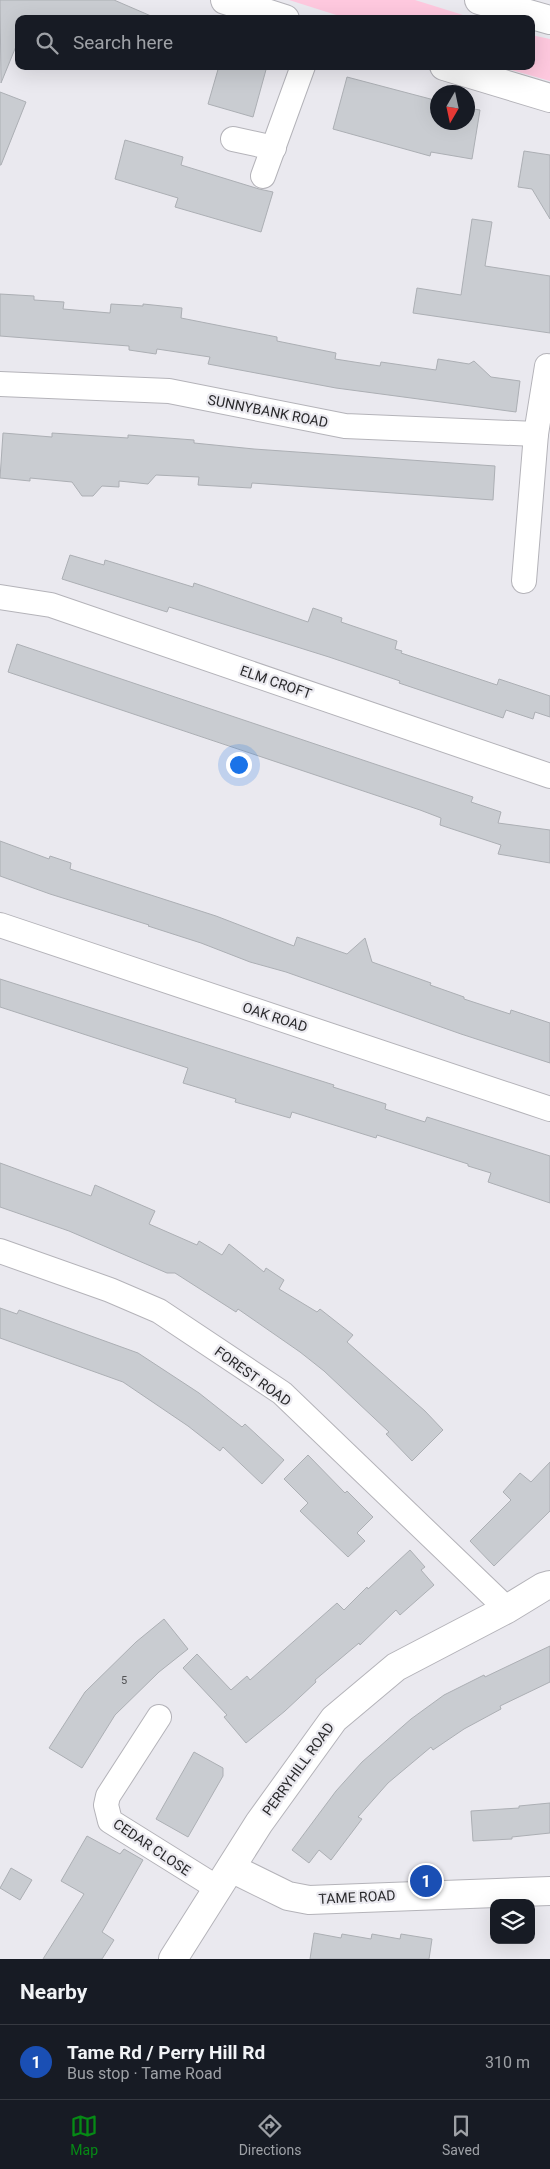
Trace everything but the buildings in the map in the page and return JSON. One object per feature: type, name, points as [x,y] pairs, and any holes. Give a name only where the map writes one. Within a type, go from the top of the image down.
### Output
[{"type":"main road","points":[[225,0],[272,15]]},
{"type":"main road","points":[[479,0],[532,15]]},
{"type":"main road","points":[[535,16],[550,20]]},
{"type":"main road","points":[[457,70],[550,98]]},
{"type":"main road","name":"PERRYHILL ROAD","points":[[173,1959],[292,1775],[334,1719],[396,1667],[507,1609],[543,1587],[550,1585]]},
{"type":"main road","name":"TAME ROAD","points":[[225,1878],[309,1900],[550,1891]]},
{"type":"street","points":[[263,176],[302,70]]},
{"type":"street","points":[[233,139],[274,148]]},
{"type":"street","points":[[524,581],[536,434],[548,366]]},
{"type":"street","name":"SUNNYBANK ROAD","points":[[0,384],[169,391],[345,426],[536,434]]},
{"type":"street","name":"ELM CROFT","points":[[0,597],[51,605],[550,776]]},
{"type":"street","name":"OAK ROAD","points":[[0,926],[550,1109]]},
{"type":"street","name":"FOREST ROAD","points":[[0,1251],[110,1290],[159,1311],[282,1393],[507,1609]]},
{"type":"street","name":"CEDAR CLOSE","points":[[159,1717],[108,1796],[106,1805],[110,1820],[225,1878]]},
{"type":"shaded area","points":[[289,0],[415,0],[463,15],[336,15]]},
{"type":"shaded area","points":[[535,36],[550,39],[550,81],[512,70],[535,70]]},
{"type":"place","name":"Tame Rd / Perry Hill Rd","points":[[426,1881]]}]
